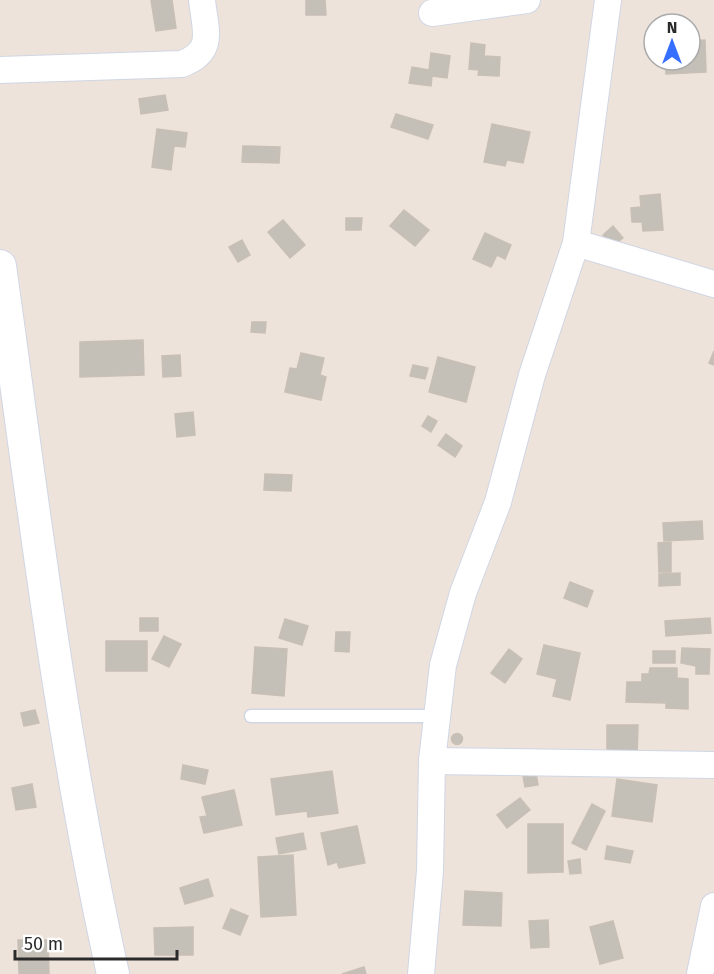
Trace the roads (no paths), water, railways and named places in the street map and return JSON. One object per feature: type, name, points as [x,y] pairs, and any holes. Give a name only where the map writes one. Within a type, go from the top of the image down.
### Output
[{"type":"street","points":[[0,70],[182,64],[198,58],[206,43],[202,0]]},
{"type":"street","points":[[432,13],[527,0]]},
{"type":"street","points":[[421,974],[430,871],[435,716],[451,631],[498,502],[532,375],[576,243],[608,0]]},
{"type":"street","points":[[576,243],[714,284]]},
{"type":"street","points":[[0,266],[71,760],[89,867],[113,974]]},
{"type":"street","points":[[432,761],[714,765]]},
{"type":"street","points":[[700,974],[714,906]]},
{"type":"lane","points":[[251,716],[435,716]]}]
